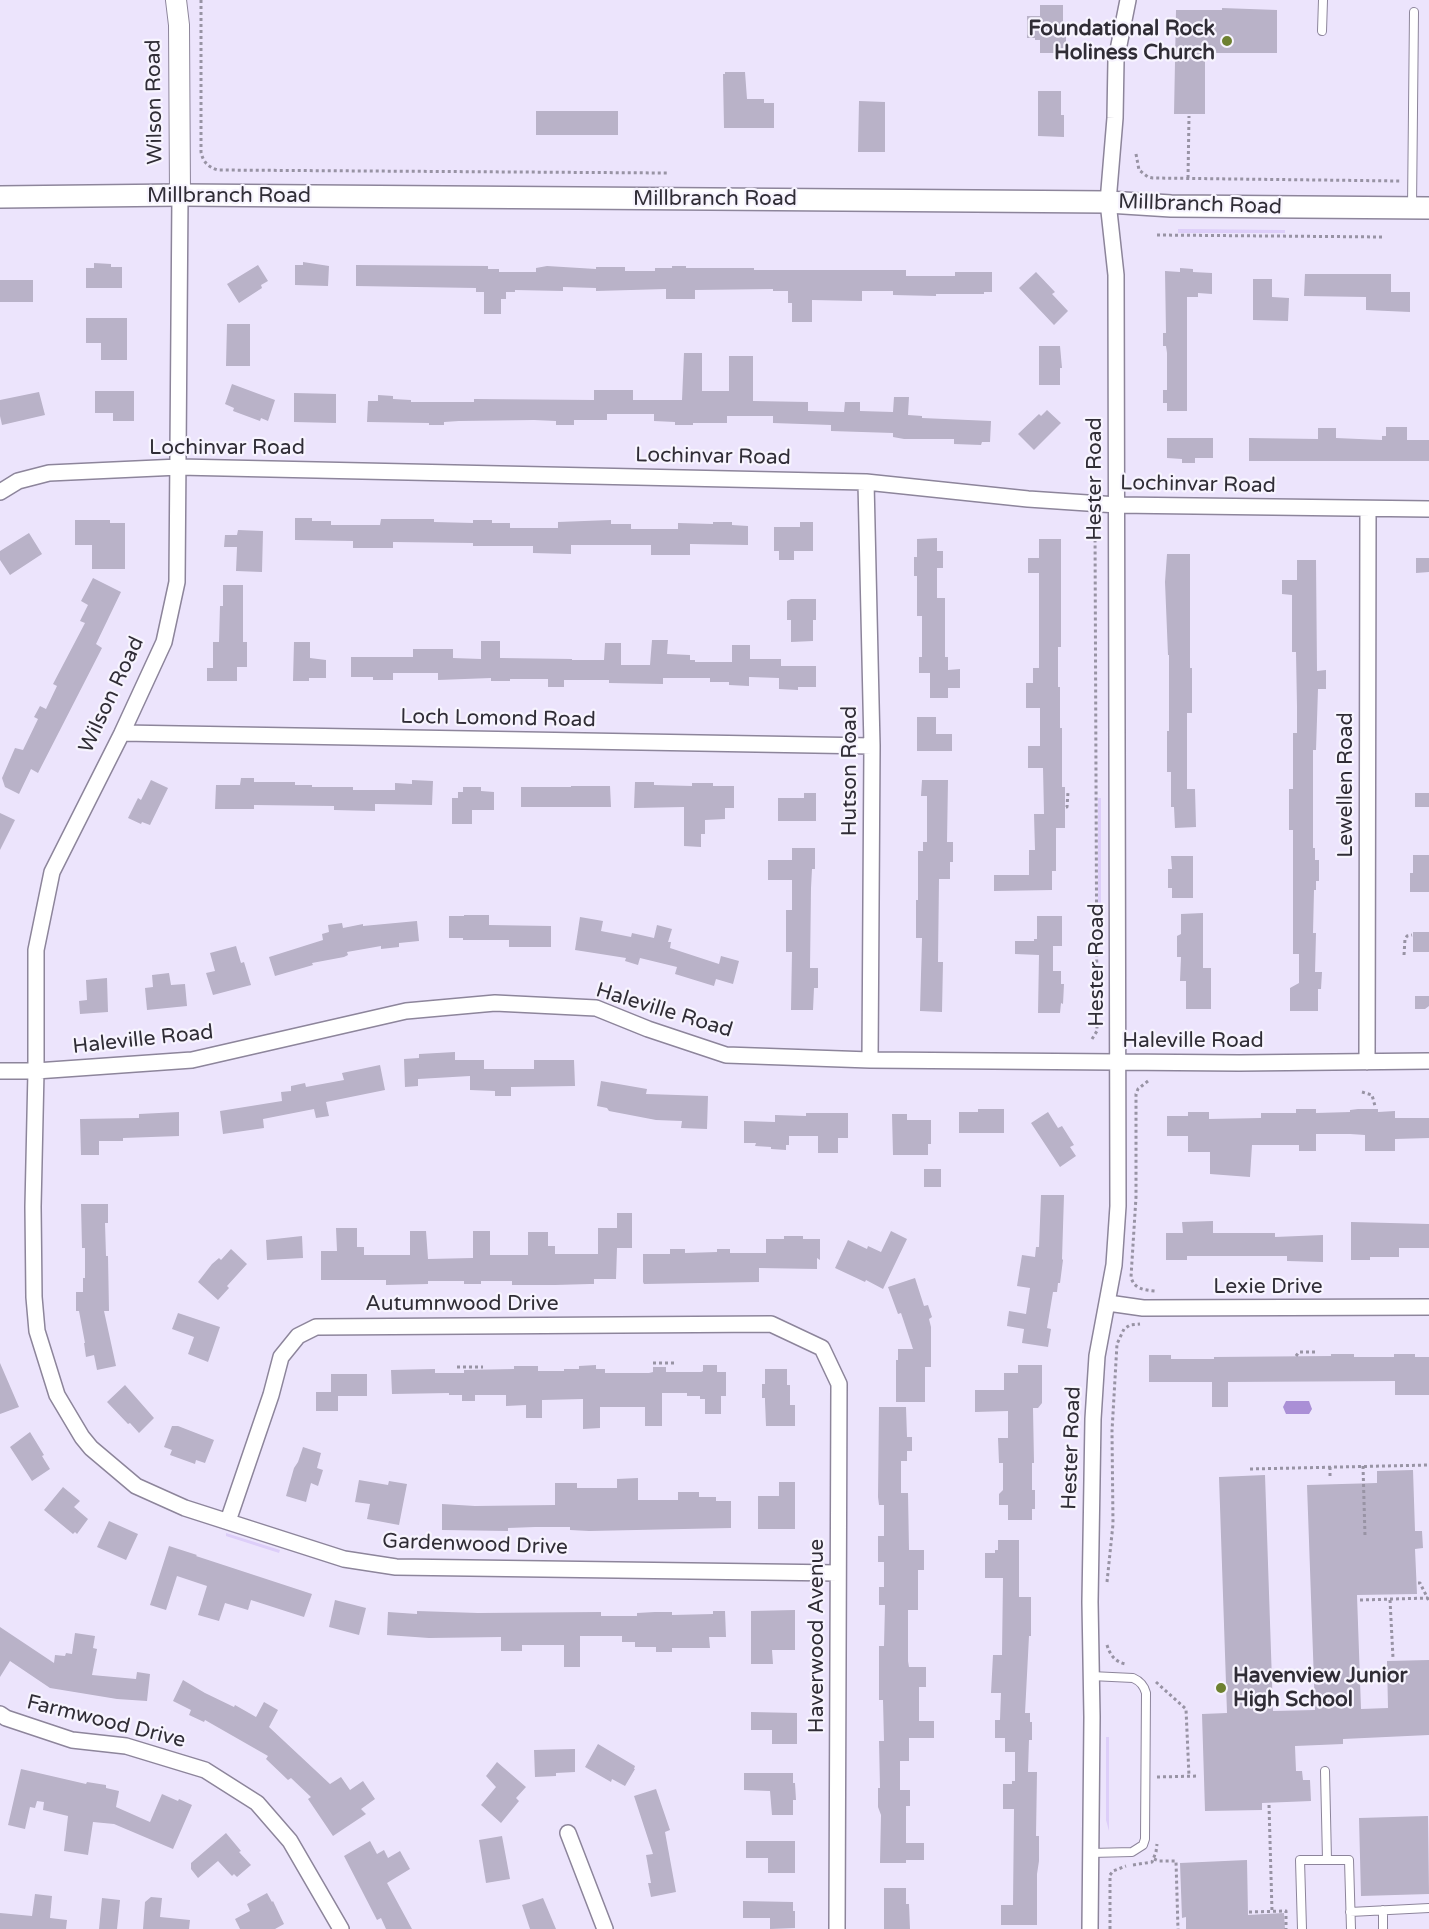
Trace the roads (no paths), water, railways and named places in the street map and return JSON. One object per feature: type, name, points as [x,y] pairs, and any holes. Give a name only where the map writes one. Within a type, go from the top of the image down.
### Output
[{"type":"main road","name":"Millbranch Road","points":[[0,197],[180,195],[1108,202],[1171,206],[1420,208]]},
{"type":"street","name":"Wilson Road","points":[[57,1395],[37,1331],[35,1307],[33,1207],[36,950],[52,872],[122,733],[164,642],[177,582],[180,195],[179,25],[176,0]]},
{"type":"street","name":"Hester Road","points":[[1090,1929],[1090,1602],[1093,1419],[1097,1356],[1108,1303],[1118,1228],[1116,275],[1108,202],[1115,118],[1116,60],[1128,0]]},
{"type":"street","name":"Lochinvar Road","points":[[0,492],[18,481],[49,473],[179,467],[866,482],[1028,499],[1117,505],[1429,509]]},
{"type":"street","name":"Hutson Road","points":[[866,482],[872,746],[870,1060]]},
{"type":"street","name":"Lewellen Road","points":[[1367,1062],[1368,509]]},
{"type":"street","name":"Loch Lomond Road","points":[[122,733],[872,746]]},
{"type":"street","name":"Haleville Road","points":[[0,1071],[36,1071],[192,1060],[406,1011],[495,1003],[596,1008],[648,1029],[726,1055],[870,1060],[1429,1061]]},
{"type":"street","name":"Lexie Drive","points":[[1108,1303],[1143,1308],[1429,1307]]},
{"type":"street","name":"Autumnwood Drive","points":[[228,1521],[271,1395],[281,1357],[298,1336],[316,1327],[771,1324],[822,1348]]},
{"type":"street","name":"Haverwood Avenue","points":[[822,1348],[839,1384],[837,1929]]},
{"type":"street","name":"Gardenwood Drive","points":[[57,1395],[87,1442],[136,1486],[185,1508],[344,1559],[396,1567],[838,1573]]},
{"type":"street","name":"Farmwood Drive","points":[[0,1714],[72,1740],[126,1746],[205,1770],[257,1803],[290,1841],[340,1929]]},
{"type":"street","points":[[568,1833],[605,1929]]},
{"type":"lane","points":[[1322,32],[1323,0]]},
{"type":"lane","points":[[1414,12],[1412,181],[1420,208]]},
{"type":"lane","points":[[1091,1676],[1133,1678],[1144,1686],[1146,1693],[1145,1839],[1143,1845],[1132,1852],[1091,1853]]},
{"type":"lane","points":[[1325,1771],[1327,1860]]},
{"type":"lane","points":[[1302,1929],[1300,1860],[1349,1860],[1351,1929]]},
{"type":"lane","points":[[1350,1912],[1429,1908]]},
{"type":"lane","points":[[1383,1910],[1383,1929]]},
{"type":"place","name":"Foundational Rock Holiness Church","points":[[1227,41]]},
{"type":"place","name":"Havenview Junior High School","points":[[1221,1688]]}]
